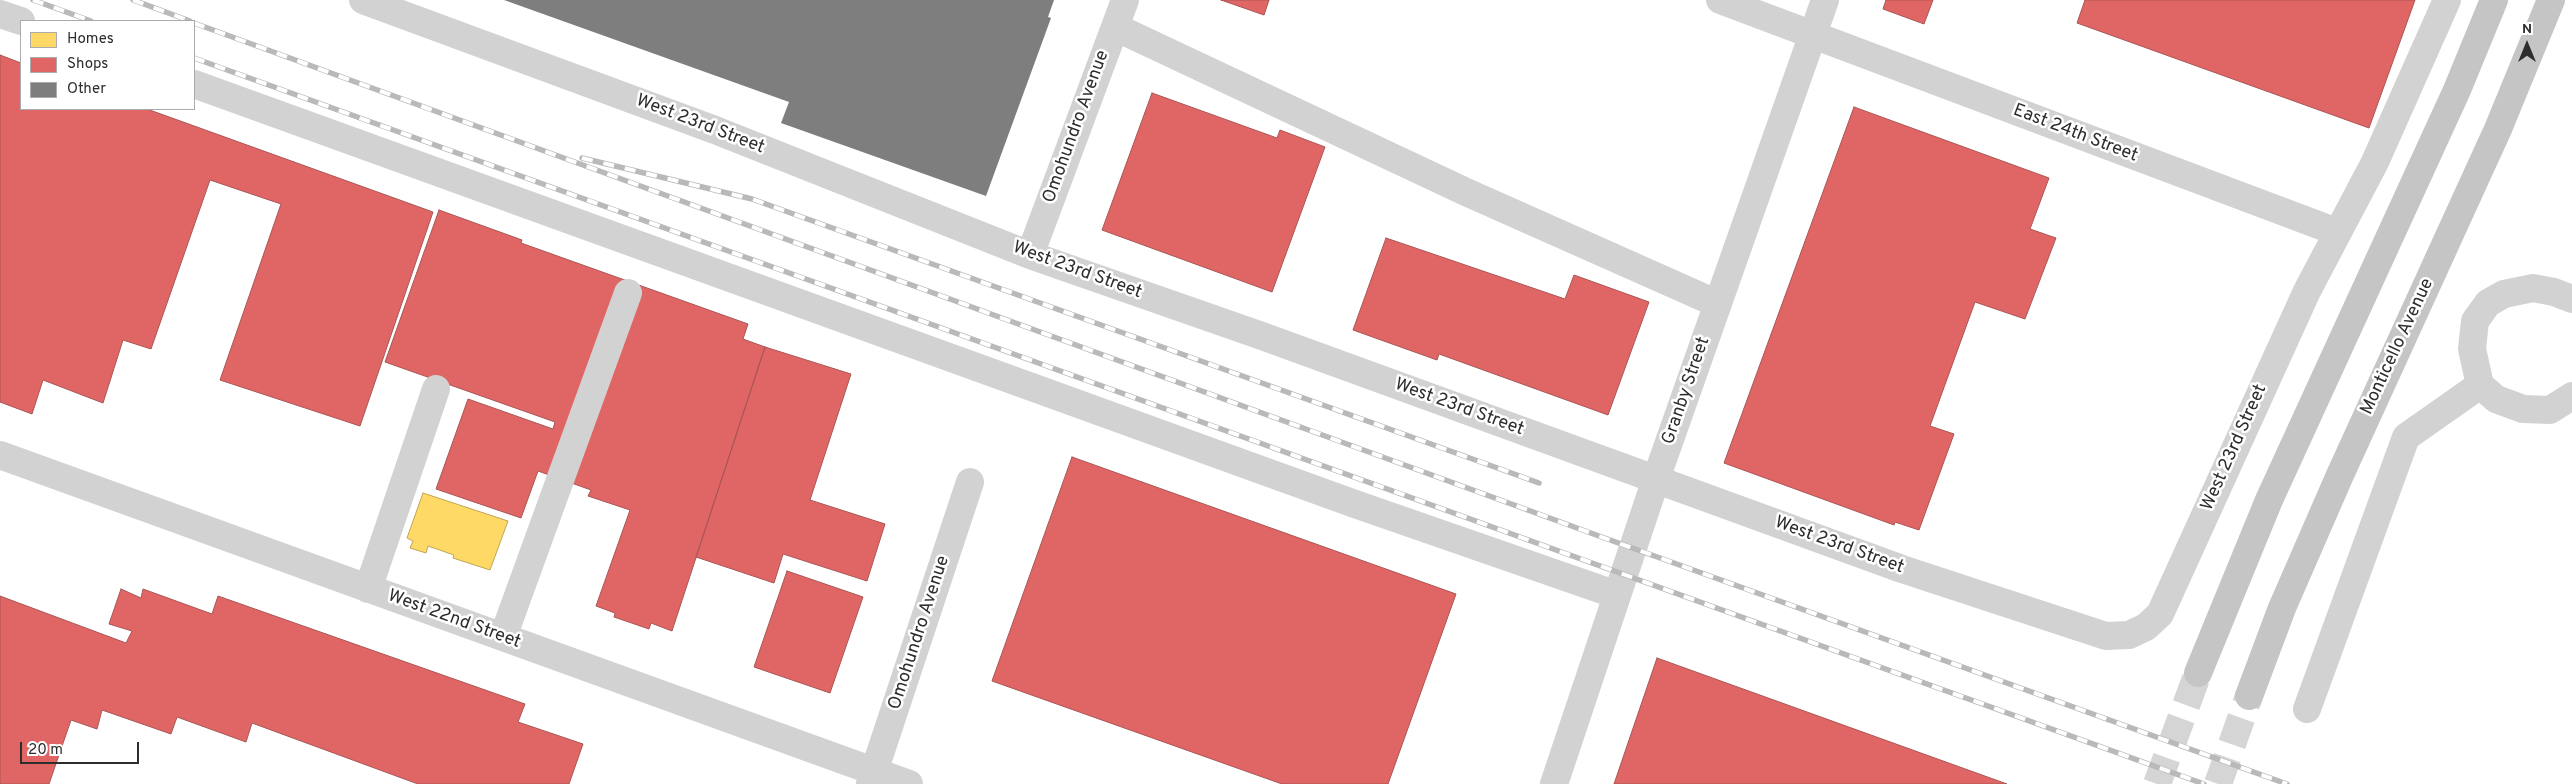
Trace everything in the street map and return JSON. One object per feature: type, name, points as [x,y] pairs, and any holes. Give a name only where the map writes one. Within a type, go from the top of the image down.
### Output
[{"type":"main road","points":[[2198,673],[2269,500],[2457,90],[2494,0]]},
{"type":"main road","name":"Monticello Avenue","points":[[2249,696],[2282,608],[2340,475],[2498,129],[2551,0]]},
{"type":"street","name":"West 23rd Street","points":[[363,0],[715,130],[1030,255],[1262,336],[1902,569],[2106,636],[2129,634],[2146,627],[2160,614],[2307,291],[2375,162],[2447,0]]},
{"type":"street","name":"Omohundro Avenue","points":[[1030,255],[1125,0]]},
{"type":"street","name":"East 24th Street","points":[[1720,0],[2337,232]]},
{"type":"street","name":"Granby Street","points":[[1554,784],[1656,480],[1825,0]]},
{"type":"street","points":[[0,14],[20,22]]},
{"type":"street","points":[[1115,27],[1466,192],[1718,304]]},
{"type":"street","points":[[195,84],[1355,504],[1617,595]]},
{"type":"street","points":[[2572,299],[2554,292],[2533,288],[2504,294],[2488,303],[2475,321],[2472,349],[2480,386],[2496,399],[2523,409],[2550,410],[2572,396]]},
{"type":"street","points":[[503,637],[628,294]]},
{"type":"street","points":[[2307,710],[2406,437],[2480,386]]},
{"type":"street","points":[[368,588],[436,389]]},
{"type":"street","name":"West 22nd Street","points":[[0,455],[503,637],[872,778],[909,784]]},
{"type":"street","name":"Omohundro Avenue","points":[[872,778],[970,482]]},
{"type":"building: Homes","points":[[423,493],[508,521],[490,570],[453,558],[454,555],[428,546],[426,553],[410,548],[413,541],[407,538]]},
{"type":"building: Shops","points":[[1221,0],[1269,0],[1264,15]]},
{"type":"building: Shops","points":[[1886,0],[1933,0],[1924,24],[1883,9]]},
{"type":"building: Shops","points":[[2085,0],[2415,0],[2369,128],[2077,23]]},
{"type":"building: Shops","points":[[0,55],[20,63],[20,110],[150,110],[433,212],[360,426],[220,380],[281,204],[210,180],[151,349],[123,340],[103,403],[43,380],[32,414],[0,402]]},
{"type":"building: Shops","points":[[1152,93],[1277,138],[1280,130],[1325,147],[1272,292],[1102,230]]},
{"type":"building: Shops","points":[[1854,107],[2049,178],[2030,229],[2056,238],[2025,319],[1975,302],[1930,426],[1954,434],[1919,530],[1895,522],[1894,525],[1724,463]]},
{"type":"building: Shops","points":[[439,210],[522,240],[521,243],[748,324],[743,339],[765,347],[672,631],[651,623],[649,629],[614,617],[615,613],[596,606],[630,510],[588,496],[591,490],[538,471],[521,518],[436,489],[468,399],[553,429],[555,422],[385,362]]},
{"type":"building: Shops","points":[[1386,238],[1565,299],[1574,275],[1649,302],[1608,415],[1439,354],[1437,360],[1353,330]]},
{"type":"building: Shops","points":[[765,347],[851,374],[810,500],[885,524],[867,581],[783,554],[774,583],[696,557]]},
{"type":"building: Shops","points":[[1072,457],[1456,594],[1388,784],[1282,784],[992,681]]},
{"type":"building: Shops","points":[[787,571],[863,597],[830,693],[754,667]]},
{"type":"building: Shops","points":[[121,589],[141,598],[143,589],[212,614],[218,596],[525,704],[518,722],[583,744],[569,784],[418,784],[252,723],[246,742],[177,717],[171,734],[102,710],[97,729],[71,720],[49,784],[0,784],[0,596],[126,643],[132,631],[109,624]]},
{"type":"building: Shops","points":[[1657,658],[2007,784],[1614,784]]},
{"type":"building: Other","points":[[504,0],[1054,0],[1048,17],[1051,18],[986,196],[781,123],[789,102]]},
{"type":"tunnel","points":[[2157,784],[2198,673]]},
{"type":"tunnel","points":[[2218,784],[2249,696]]},
{"type":"railway","points":[[33,0],[88,20]]},
{"type":"railway","points":[[133,0],[187,20]]},
{"type":"railway","points":[[195,23],[1588,532],[2287,784]]},
{"type":"railway","points":[[195,58],[2204,784]]},
{"type":"railway","points":[[582,158],[752,199],[1539,483]]}]
